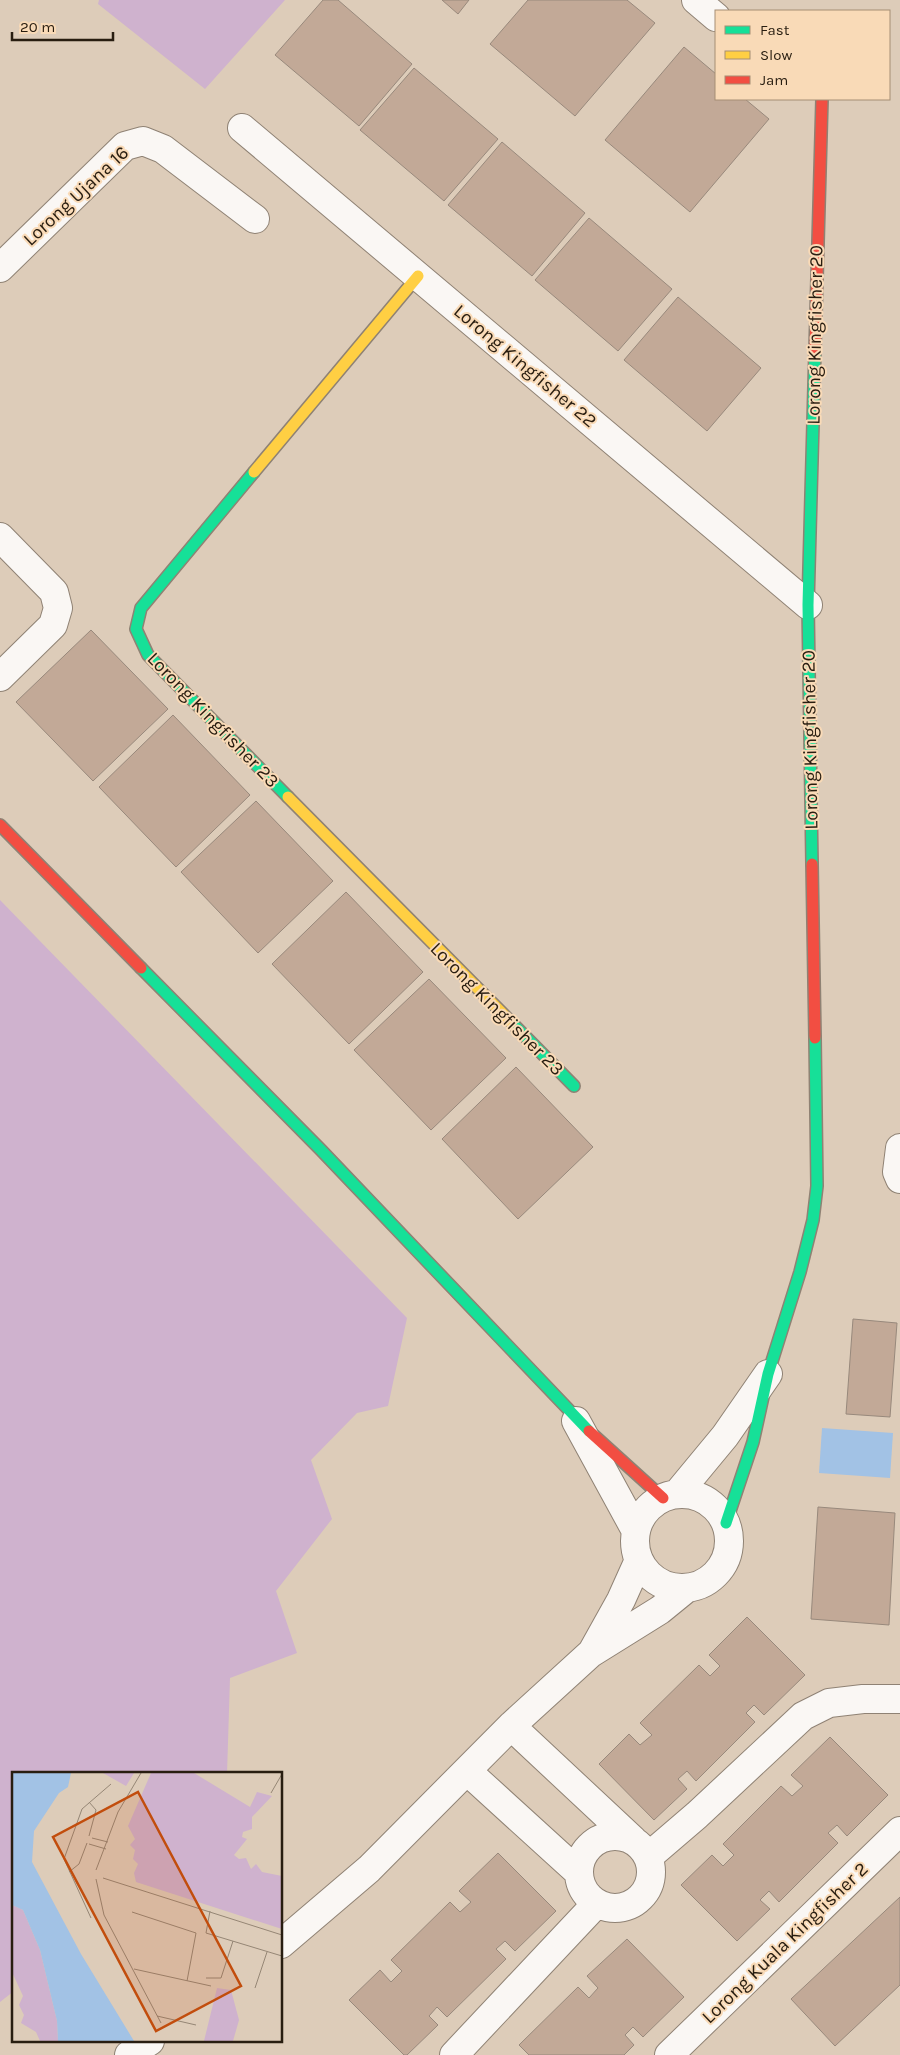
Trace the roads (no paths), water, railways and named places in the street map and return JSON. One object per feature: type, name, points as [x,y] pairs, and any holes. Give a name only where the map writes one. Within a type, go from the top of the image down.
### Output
[{"type":"street","points":[[696,0],[715,16]]},
{"type":"street","name":"Lorong Kingfisher 20","points":[[726,1523],[753,1442],[768,1374],[800,1272],[813,1220],[817,1186],[808,605],[817,105]]},
{"type":"street","name":"Lorong Kingfisher 22","points":[[242,128],[808,605]]},
{"type":"street","name":"Lorong Ujana 16","points":[[0,268],[125,146],[144,141],[163,149],[255,219]]},
{"type":"street","name":"Lorong Kingfisher 23","points":[[418,276],[141,608],[136,629],[148,655],[574,1086]]},
{"type":"street","points":[[0,537],[54,592],[58,608],[53,625],[0,677]]},
{"type":"street","points":[[0,825],[322,1150],[574,1417],[670,1496]]},
{"type":"street","points":[[900,1148],[897,1172],[900,1180]]},
{"type":"street","name":"Lorong Kingfisher 20","points":[[670,1496],[725,1436],[768,1374]]},
{"type":"street","points":[[574,1417],[636,1531]]},
{"type":"street","points":[[692,1495],[706,1501],[717,1510],[726,1523],[729,1544],[723,1565],[714,1577],[702,1585],[672,1588],[659,1582],[647,1573],[639,1560],[635,1546],[636,1531],[641,1518],[651,1506],[670,1496],[692,1495]]},
{"type":"street","points":[[591,1653],[621,1600],[639,1560]]},
{"type":"street","points":[[282,1943],[369,1869],[511,1726],[591,1653],[660,1610],[687,1588]]},
{"type":"street","points":[[640,1848],[697,1815],[804,1716],[829,1703],[863,1699],[900,1699]]},
{"type":"street","points":[[511,1726],[640,1848],[650,1879],[640,1898],[619,1908],[597,1903],[584,1890],[578,1872],[579,1861],[584,1851],[601,1837],[612,1835],[640,1848]]},
{"type":"street","points":[[467,1771],[578,1872]]},
{"type":"street","name":"Lorong Kuala Kingfisher 2","points":[[669,2055],[900,1831]]},
{"type":"street","points":[[454,2055],[597,1903]]},
{"type":"street","points":[[129,2055],[148,2042]]},
{"type":"water","points":[[822,1428],[893,1433],[890,1478],[819,1473]]}]
